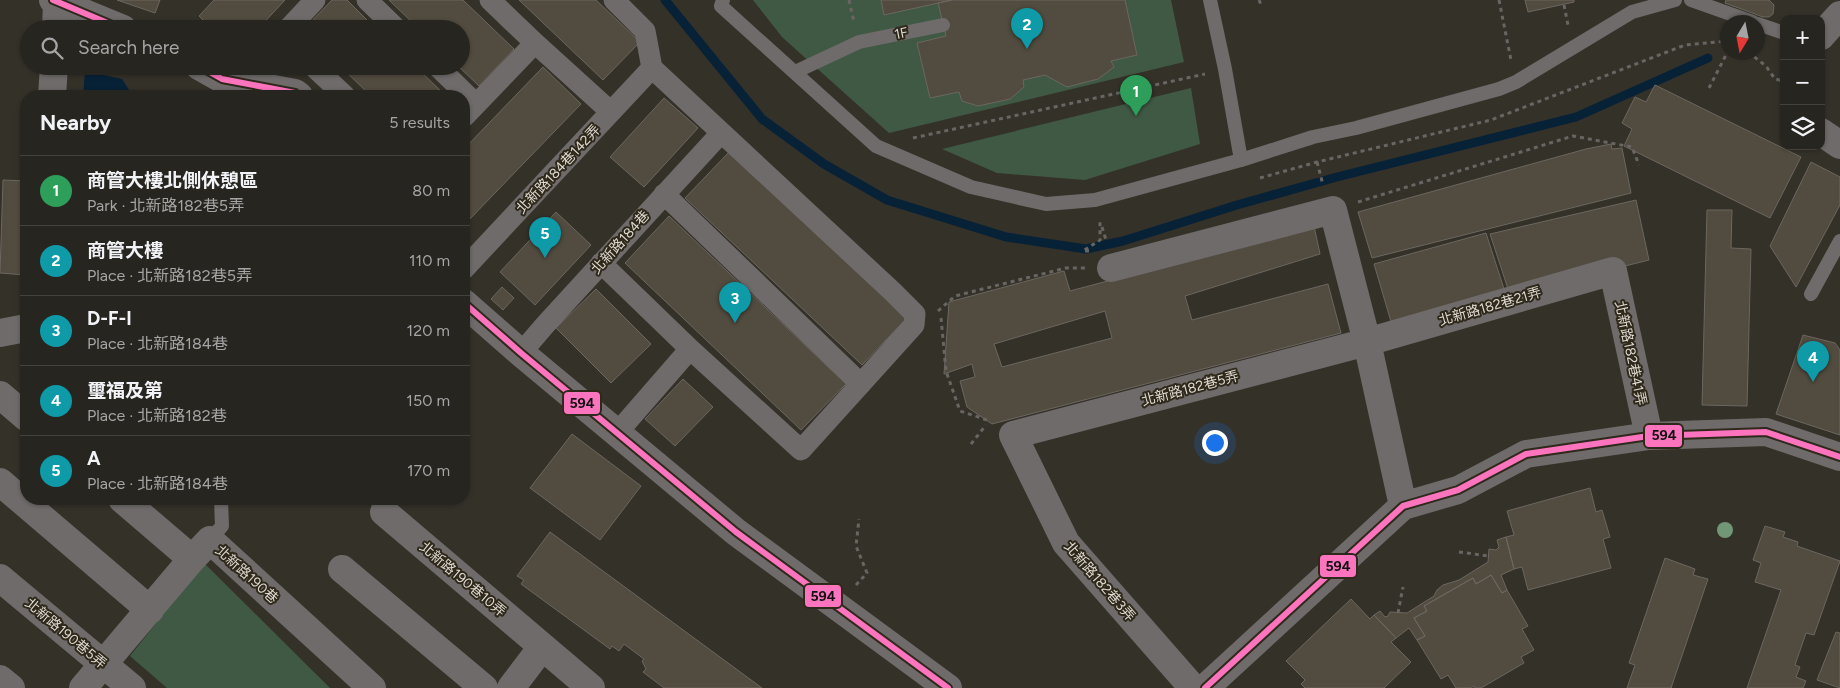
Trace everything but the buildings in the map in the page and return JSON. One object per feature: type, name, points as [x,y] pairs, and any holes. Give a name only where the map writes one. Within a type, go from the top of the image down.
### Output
[{"type":"street","points":[[296,20],[315,0]]},
{"type":"street","points":[[367,0],[388,20]]},
{"type":"street","points":[[490,0],[611,112]]},
{"type":"street","points":[[601,263],[690,349],[801,450],[914,325],[915,314],[894,292],[652,68],[645,31],[614,0]]},
{"type":"street","points":[[56,20],[55,1],[102,20]]},
{"type":"street","points":[[470,110],[535,43]]},
{"type":"street","name":"北新路184巷142弄","points":[[470,263],[652,68]]},
{"type":"street","points":[[52,90],[53,75]]},
{"type":"street","points":[[215,75],[222,79],[240,75]]},
{"type":"street","points":[[247,75],[285,90]]},
{"type":"street","points":[[323,75],[339,90]]},
{"type":"street","points":[[444,75],[455,90]]},
{"type":"street","name":"北新路184巷","points":[[521,354],[545,324],[721,133]]},
{"type":"street","points":[[1825,135],[1840,145]]},
{"type":"street","points":[[664,194],[861,384]]},
{"type":"street","points":[[1111,268],[1333,210],[1367,342],[1403,506]]},
{"type":"street","name":"北新路182巷21弄","points":[[1367,342],[1613,270]]},
{"type":"street","name":"北新路182巷41弄","points":[[1613,270],[1649,436]]},
{"type":"street","points":[[470,308],[521,354],[736,532],[948,688]]},
{"type":"street","points":[[0,332],[20,329]]},
{"type":"street","name":"北新路182巷5弄","points":[[1013,435],[1367,342]]},
{"type":"street","points":[[617,433],[690,349]]},
{"type":"street","points":[[0,395],[20,412]]},
{"type":"street","points":[[1205,688],[1403,506],[1458,490],[1526,454],[1649,436],[1766,432],[1840,457]]},
{"type":"street","name":"北新路182巷3弄","points":[[1013,435],[1066,543],[1193,688]]},
{"type":"street","points":[[0,482],[20,499]]},
{"type":"street","points":[[27,505],[150,610]]},
{"type":"street","name":"北新路190巷","points":[[131,505],[201,550],[372,688]]},
{"type":"street","name":"北新路190巷10弄","points":[[384,512],[591,688]]},
{"type":"street","points":[[83,688],[201,550]]},
{"type":"street","points":[[342,569],[484,688]]},
{"type":"street","name":"北新路190巷5弄","points":[[0,578],[132,688]]},
{"type":"street","points":[[511,688],[542,647]]},
{"type":"street","points":[[0,679],[11,688]]},
{"type":"lane","points":[[1210,0],[1225,69],[1241,160]]},
{"type":"lane","points":[[719,2],[876,146],[971,187],[1046,204],[1095,200],[1241,160],[1313,137],[1356,128],[1499,89],[1516,82],[1632,12],[1675,0]]},
{"type":"lane","points":[[1691,0],[1733,15]]},
{"type":"lane","name":"1F","points":[[794,72],[859,42],[943,25]]},
{"type":"lane","points":[[1765,26],[1780,32]]},
{"type":"lane","points":[[1811,294],[1840,241]]},
{"type":"lane","points":[[201,550],[222,526],[221,505]]},
{"type":"path","points":[[1259,0],[1262,7]]},
{"type":"path","points":[[1499,0],[1522,110]]},
{"type":"path","points":[[1709,88],[1723,60]]},
{"type":"path","points":[[1758,60],[1766,66],[1776,79],[1780,80]]},
{"type":"path","points":[[876,146],[1225,69]]},
{"type":"path","points":[[1333,210],[1573,136],[1632,147],[1639,165]]},
{"type":"path","points":[[1318,169],[1321,177]]},
{"type":"path","points":[[1100,221],[1102,228]]},
{"type":"path","points":[[1013,435],[989,420],[960,411],[946,372],[941,318],[938,312],[955,296],[964,293],[1066,268],[1111,268]]},
{"type":"path","points":[[971,444],[989,420]]},
{"type":"path","points":[[838,607],[867,573],[856,546],[859,519]]},
{"type":"path","points":[[1459,552],[1489,556]]},
{"type":"path","points":[[1398,612],[1404,587]]},
{"type":"green space","points":[[753,0],[1171,0],[1184,62],[889,133],[782,37]]},
{"type":"green space","points":[[1191,88],[1200,144],[1085,180],[997,173],[942,149]]},
{"type":"green space","points":[[204,563],[330,688],[167,688],[130,656]]},
{"type":"water","points":[[85,75],[104,75],[122,79],[129,90],[83,90]]},
{"type":"waterway","points":[[665,0],[762,119],[824,164],[887,200],[1006,237],[1086,249],[1123,241],[1237,205],[1337,177],[1576,117],[1708,58]]},
{"type":"transit line","name":"594","points":[[53,0],[101,20]]},
{"type":"transit line","name":"594","points":[[215,75],[222,79],[279,90]]},
{"type":"transit line","name":"594","points":[[470,308],[736,532],[948,688]]},
{"type":"transit line","name":"594","points":[[1205,688],[1403,506],[1458,490],[1526,454],[1649,436],[1766,432],[1840,457]]},
{"type":"place","name":"商管大樓","points":[[1027,49]]},
{"type":"place","name":"商管大樓北側休憩區","points":[[1136,116]]},
{"type":"place","name":"A","points":[[545,258]]},
{"type":"place","name":"D-F-I","points":[[735,323]]},
{"type":"place","name":"璽福及第","points":[[1813,382]]}]
